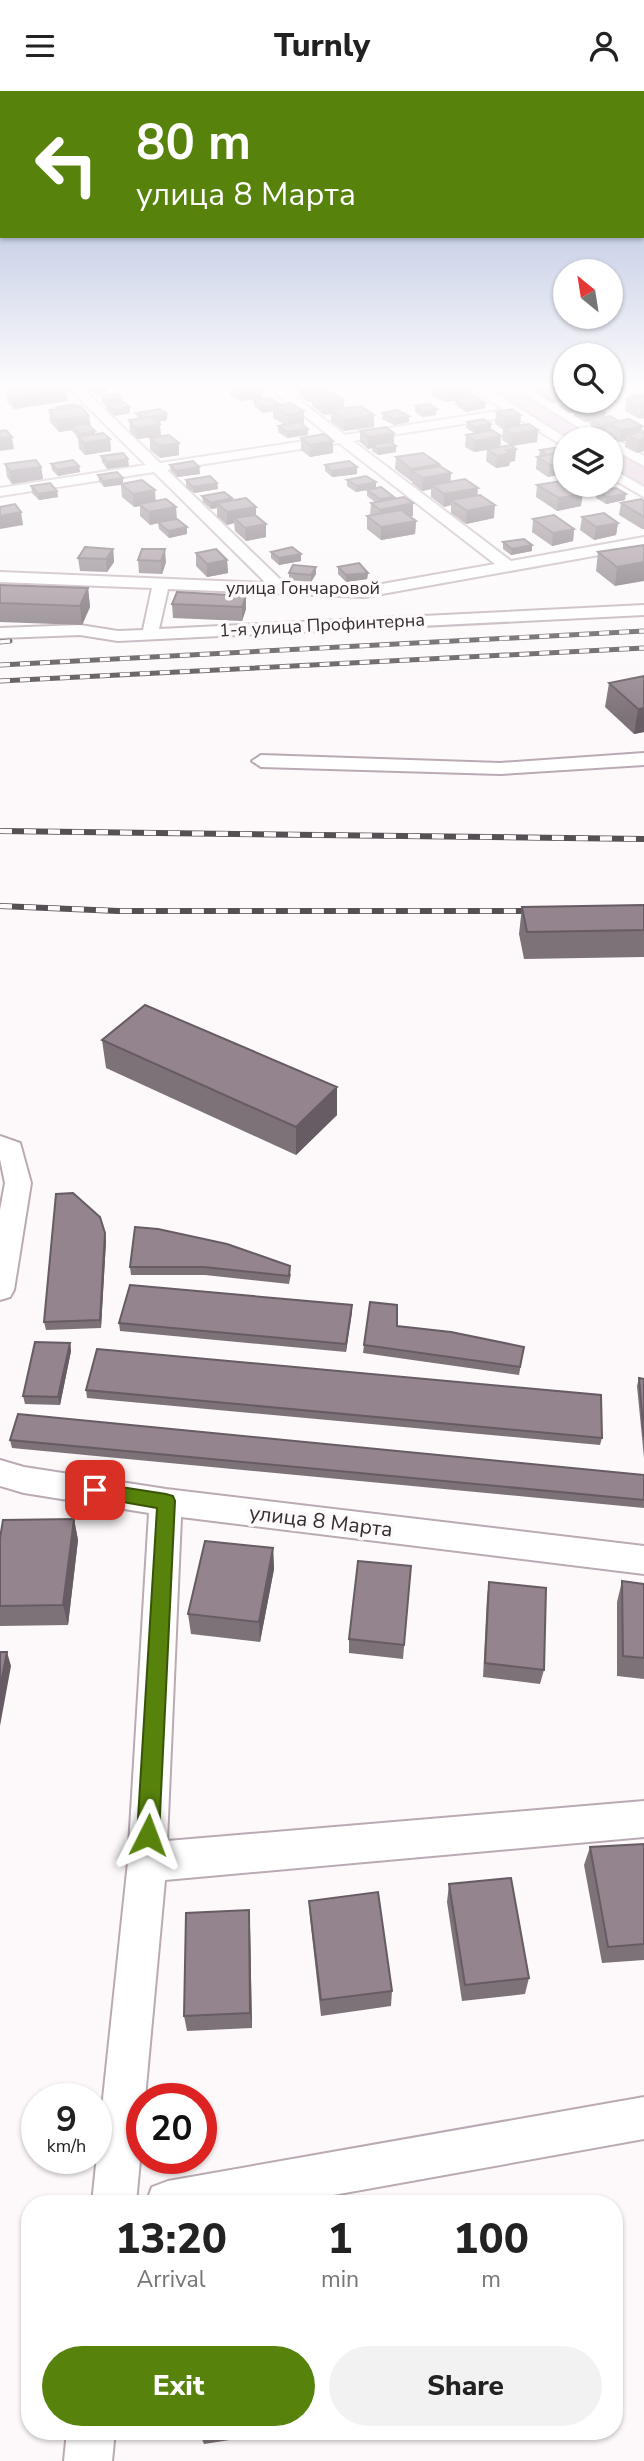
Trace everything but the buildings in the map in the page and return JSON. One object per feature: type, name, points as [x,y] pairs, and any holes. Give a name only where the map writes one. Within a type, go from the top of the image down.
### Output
[{"type":"street","points":[[188,498],[282,590]]},
{"type":"street","points":[[418,498],[509,566]]},
{"type":"street","name":"улица Гончаровой","points":[[2,575],[161,585],[365,592],[644,542]]},
{"type":"street","points":[[150,633],[161,585]]},
{"type":"street","name":"1-я улица Профинтерна","points":[[0,633],[80,630],[118,636],[644,610]]},
{"type":"street","points":[[261,761],[434,769],[605,764],[644,759]]},
{"type":"street","points":[[0,1145],[11,1149],[18,1183],[0,1290]]},
{"type":"street","name":"улица 8 Марта","points":[[0,1473],[166,1501],[644,1560]]},
{"type":"street","points":[[115,2195],[147,1862],[166,1501]]},
{"type":"street","points":[[147,1862],[644,1819]]},
{"type":"street","points":[[213,2195],[644,2118]]},
{"type":"street","points":[[88,2461],[90,2440]]},
{"type":"railway","points":[[0,665],[644,631]]},
{"type":"railway","points":[[0,642],[10,641]]},
{"type":"railway","points":[[0,681],[644,648]]},
{"type":"railway","points":[[0,831],[644,839]]},
{"type":"railway","points":[[0,906],[118,911],[539,911]]},
{"type":"route","points":[[95,1490],[166,1501],[148,1835]]}]
